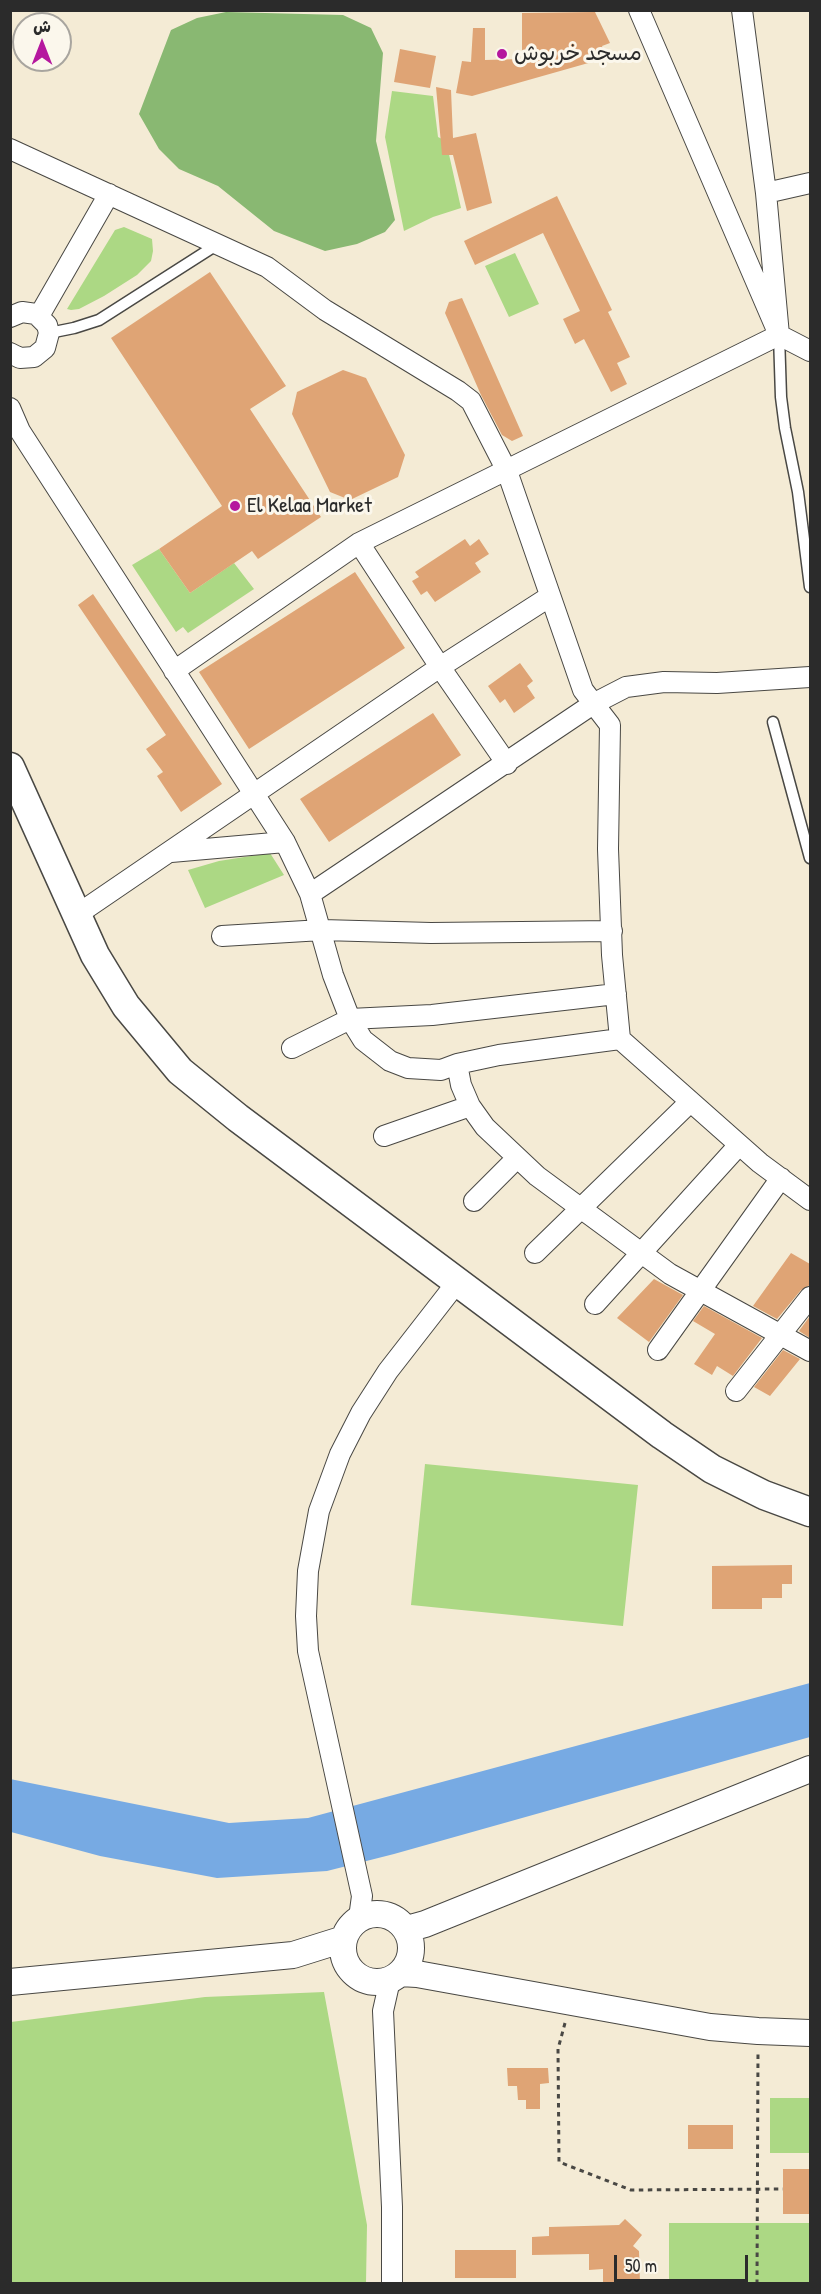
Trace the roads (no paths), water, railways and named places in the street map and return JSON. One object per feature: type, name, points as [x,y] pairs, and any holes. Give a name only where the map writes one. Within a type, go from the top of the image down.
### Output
[{"type":"main road","points":[[10,767],[95,955],[126,1006],[180,1071],[238,1118],[662,1435],[712,1468],[764,1495],[810,1512]]},
{"type":"street","points":[[639,10],[779,335],[810,351]]},
{"type":"street","points":[[742,10],[766,193],[779,335]]},
{"type":"street","points":[[10,149],[267,267],[326,310],[471,401],[507,471],[583,690],[610,725],[608,849],[620,1039],[739,1145],[810,1200]]},
{"type":"street","points":[[766,193],[810,183]]},
{"type":"street","points":[[39,316],[110,194]]},
{"type":"street","points":[[10,317],[22,312],[39,316],[47,325],[49,333],[49,341],[40,353],[12,360]]},
{"type":"street","points":[[174,671],[359,543],[779,335]]},
{"type":"street","points":[[10,408],[20,431],[285,842],[310,894],[333,975],[350,1019],[363,1040],[390,1061],[408,1068],[441,1071],[457,1064],[499,1055],[620,1039]]},
{"type":"street","points":[[359,543],[507,764]]},
{"type":"street","points":[[78,914],[440,667],[549,597]]},
{"type":"street","points":[[310,894],[507,764],[593,704],[626,687],[664,682],[717,683],[810,677]]},
{"type":"street","points":[[169,852],[285,842]]},
{"type":"street","points":[[222,936],[322,930],[431,933],[612,931]]},
{"type":"street","points":[[292,1048],[350,1019],[432,1015],[616,994]]},
{"type":"street","points":[[457,1064],[461,1085],[470,1106],[485,1127],[537,1176],[670,1274],[810,1351]]},
{"type":"street","points":[[535,1254],[690,1102]]},
{"type":"street","points":[[384,1136],[470,1106]]},
{"type":"street","points":[[596,1304],[739,1145]]},
{"type":"street","points":[[474,1201],[518,1158]]},
{"type":"street","points":[[658,1350],[781,1178]]},
{"type":"street","points":[[359,1977],[350,1970],[343,1950],[344,1939],[364,1903],[314,1683],[307,1640],[308,1570],[319,1511],[340,1454],[361,1413],[388,1371],[458,1281]]},
{"type":"street","points":[[736,1391],[810,1297]]},
{"type":"street","points":[[406,1929],[425,1924],[810,1768]]},
{"type":"street","points":[[364,1903],[394,1917],[406,1929],[412,1948],[406,1966],[395,1976],[383,2011],[393,2283]]},
{"type":"street","points":[[10,1982],[293,1956],[344,1939]]},
{"type":"street","points":[[293,1956],[369,1981],[379,1982],[395,1976],[417,1974],[677,2021],[758,2031],[810,2032]]},
{"type":"lane","points":[[49,333],[99,320],[218,244]]},
{"type":"lane","points":[[779,335],[781,397],[798,492],[810,587]]},
{"type":"lane","points":[[772,722],[810,858]]},
{"type":"water","points":[[810,1683],[810,1737],[327,1871],[217,1878],[100,1856],[11,1832],[10,1779],[229,1823],[308,1818]]},
{"type":"place","name":"مسجد خربوش","points":[[502,54]]},
{"type":"place","name":"El Kelaa Market","points":[[235,506]]}]
